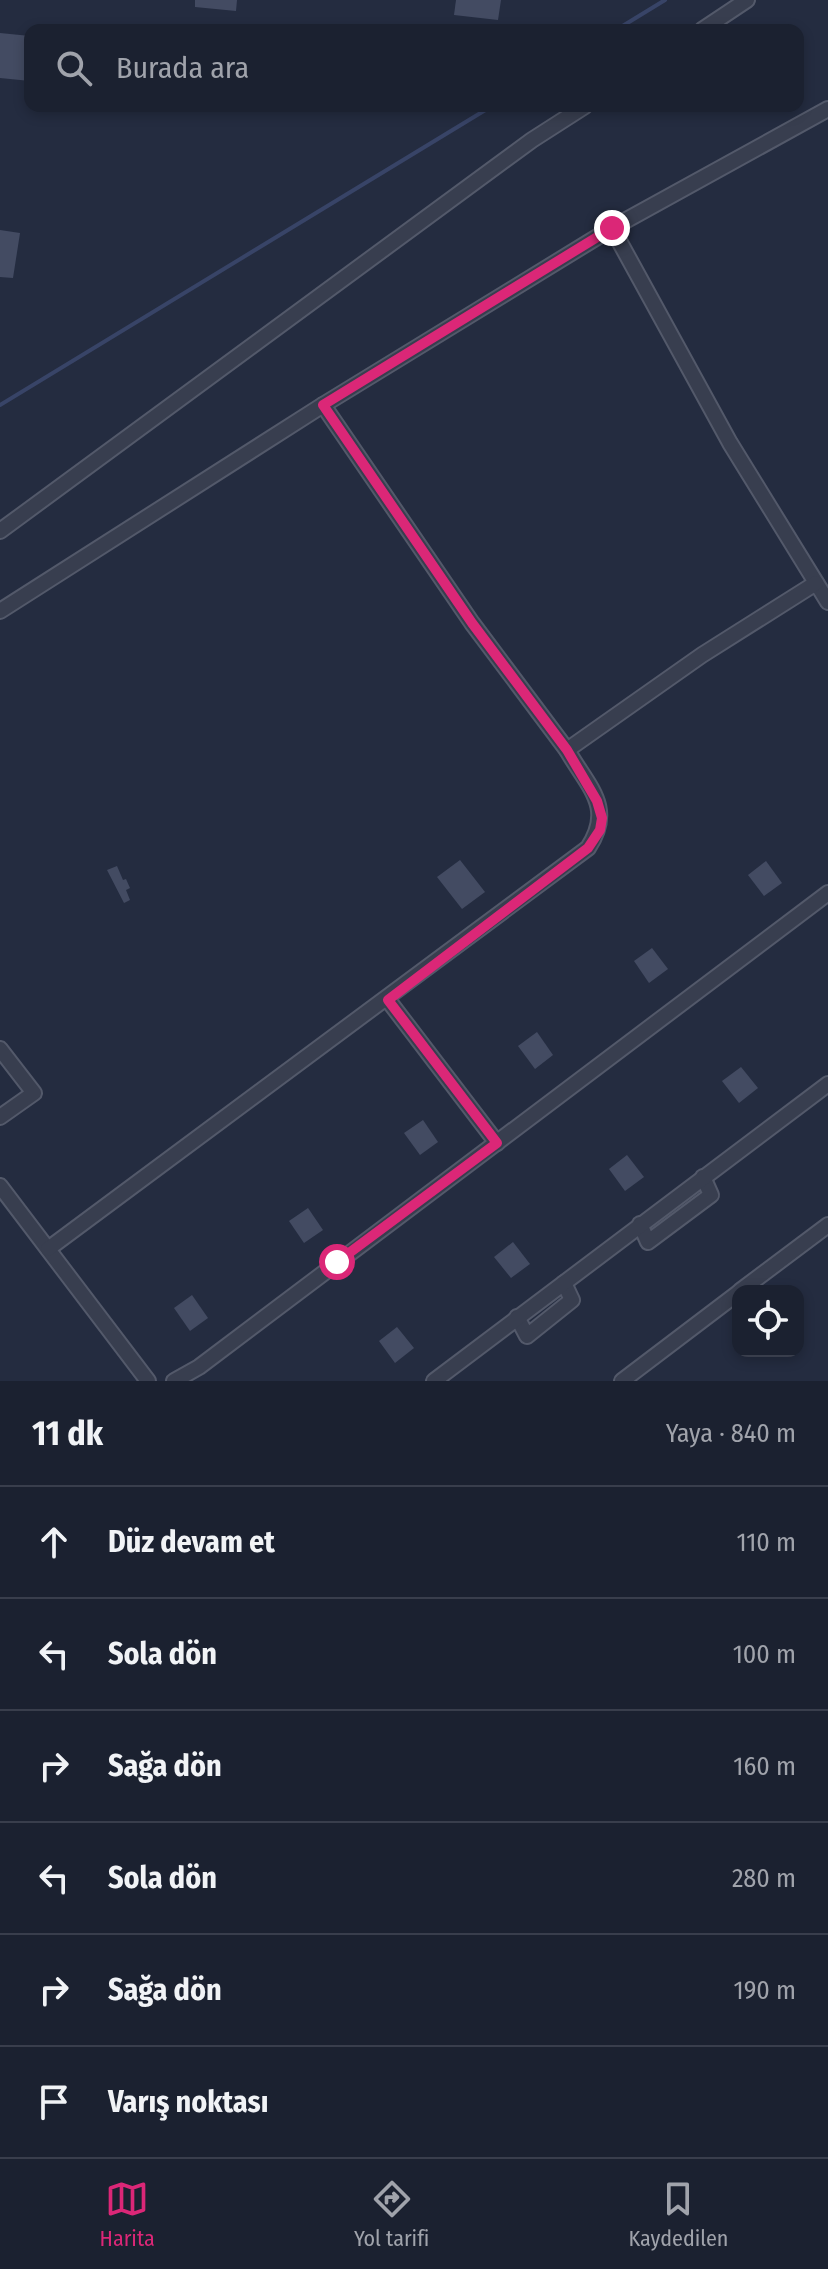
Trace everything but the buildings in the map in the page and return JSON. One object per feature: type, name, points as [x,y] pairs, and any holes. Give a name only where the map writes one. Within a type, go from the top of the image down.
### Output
[{"type":"lane","points":[[711,24],[747,0]]},
{"type":"lane","points":[[0,611],[323,405],[612,228],[828,109]]},
{"type":"lane","points":[[0,531],[522,147],[576,112]]},
{"type":"lane","points":[[612,228],[730,443],[828,602]]},
{"type":"lane","points":[[48,1249],[388,1000],[588,848],[600,830],[602,818],[597,801],[567,750],[472,623],[323,405]]},
{"type":"lane","points":[[567,750],[702,655],[816,583]]},
{"type":"lane","points":[[174,1381],[199,1367],[828,893]]},
{"type":"lane","points":[[388,1000],[497,1143]]},
{"type":"lane","points":[[0,1049],[34,1093],[0,1117]]},
{"type":"lane","points":[[434,1381],[828,1084]]},
{"type":"lane","points":[[0,1186],[148,1381]]},
{"type":"lane","points":[[748,1285],[828,1225]]},
{"type":"lane","points":[[517,1317],[527,1336],[572,1300],[564,1283]]},
{"type":"lane","points":[[622,1381],[732,1297]]},
{"type":"waterway","points":[[626,24],[665,0]]},
{"type":"waterway","points":[[0,405],[482,112]]},
{"type":"route","points":[[337,1262],[497,1143],[388,1000],[588,848],[600,830],[602,818],[597,801],[567,750],[472,623],[323,405],[612,228]]}]
